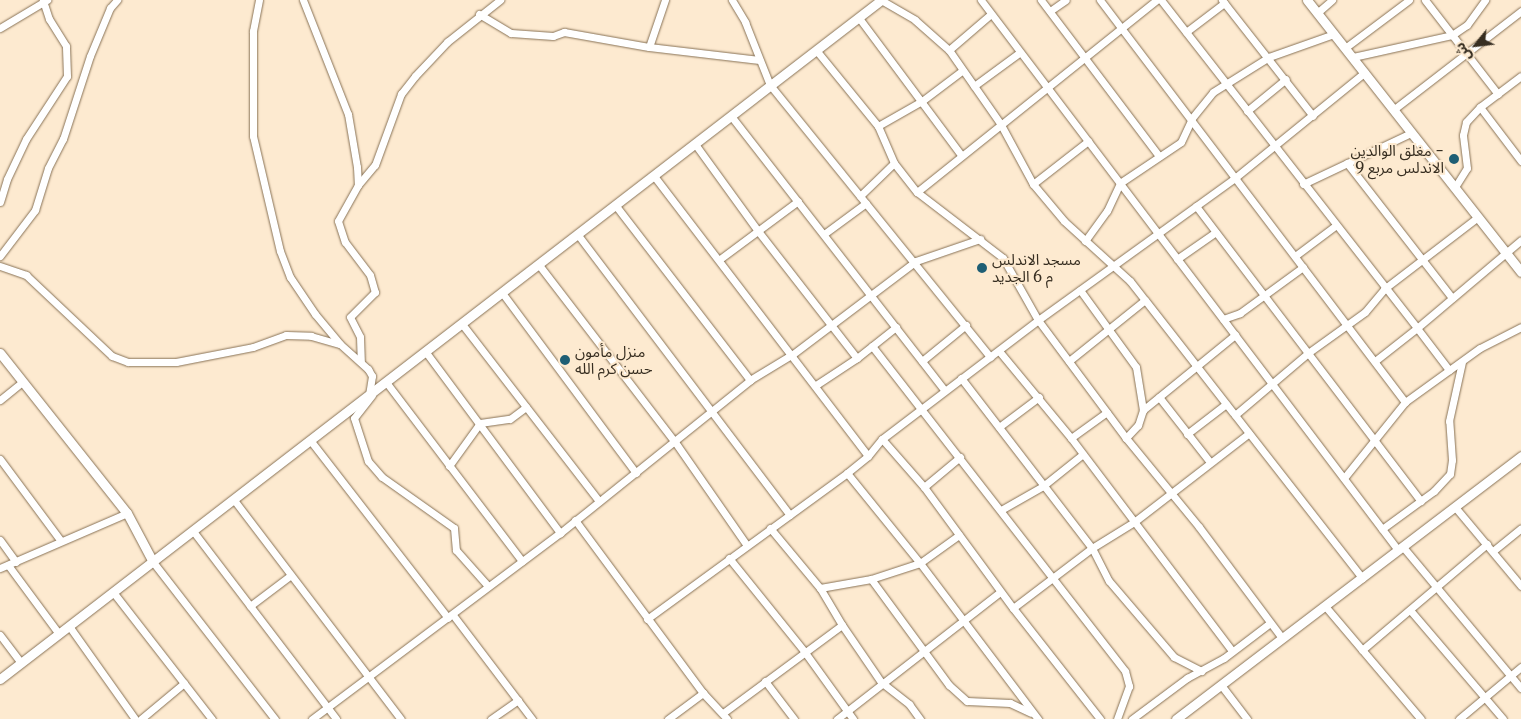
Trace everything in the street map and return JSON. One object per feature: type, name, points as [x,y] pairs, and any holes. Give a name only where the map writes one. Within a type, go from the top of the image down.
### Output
[{"type":"street","points":[[0,256],[35,210],[48,168],[63,139],[90,56],[110,8],[117,0]]},
{"type":"street","points":[[259,0],[253,31],[253,136],[280,251],[290,277],[340,344],[361,362],[372,376],[373,391],[354,418],[368,461],[388,482],[454,528],[456,550],[488,586]]},
{"type":"street","points":[[304,0],[348,114],[358,185]]},
{"type":"street","points":[[361,362],[360,337],[350,317],[375,292],[370,276],[345,242],[338,221],[358,185],[375,165],[401,94],[428,60],[479,14],[500,0]]},
{"type":"street","points":[[649,47],[665,0]]},
{"type":"street","points":[[732,0],[745,22],[770,85],[916,262],[990,356]]},
{"type":"street","points":[[0,679],[425,351],[503,294],[881,0],[915,20],[949,50],[1000,123],[1033,184],[1085,241],[1146,300],[1362,578]]},
{"type":"street","points":[[981,0],[1019,53],[1048,87],[1382,529],[1437,587],[1521,688]]},
{"type":"street","points":[[1041,0],[1159,156]]},
{"type":"street","points":[[1050,11],[1066,0]]},
{"type":"street","points":[[1100,0],[1192,118],[1405,402]]},
{"type":"street","points":[[917,192],[1000,123],[1159,0],[1186,32],[1384,289],[1449,370]]},
{"type":"street","points":[[1307,0],[1521,272]]},
{"type":"street","points":[[1317,13],[1332,0]]},
{"type":"street","points":[[1346,48],[1409,0]]},
{"type":"street","points":[[1425,0],[1498,94]]},
{"type":"street","points":[[1353,57],[1452,35],[1467,25],[1485,0]]},
{"type":"street","points":[[0,28],[44,1],[49,19],[66,46],[67,76],[26,139],[7,179],[0,202]]},
{"type":"street","points":[[1186,32],[1223,2],[1269,57],[1313,116]]},
{"type":"street","points":[[1393,110],[1521,11]]},
{"type":"street","points":[[479,14],[511,33],[553,36],[564,32],[649,47],[759,60]]},
{"type":"street","points":[[949,50],[992,14]]},
{"type":"street","points":[[859,18],[922,100],[961,156]]},
{"type":"street","points":[[1085,241],[1107,211],[1120,183],[1180,142],[1203,100],[1269,57],[1334,34]]},
{"type":"street","points":[[816,50],[878,126],[894,163],[917,192],[1003,258],[1038,320],[1126,438],[1282,638]]},
{"type":"street","points":[[974,86],[1019,53]]},
{"type":"street","points":[[878,126],[922,100],[963,70]]},
{"type":"street","points":[[647,619],[746,544],[847,473],[868,456],[882,439],[922,408],[1038,320],[1236,176],[1273,145],[1313,116],[1365,72]]},
{"type":"street","points":[[1455,187],[1467,168],[1464,129],[1480,107],[1520,78]]},
{"type":"street","points":[[1246,111],[1286,79]]},
{"type":"street","points":[[1480,107],[1521,161]]},
{"type":"street","points":[[731,116],[945,391]]},
{"type":"street","points":[[1303,184],[1411,133]]},
{"type":"street","points":[[1033,184],[1088,141]]},
{"type":"street","points":[[695,144],[758,231],[857,358]]},
{"type":"street","points":[[860,196],[894,163]]},
{"type":"street","points":[[1347,163],[1452,298]]},
{"type":"street","points":[[654,176],[816,384],[868,456]]},
{"type":"street","points":[[720,259],[798,201]]},
{"type":"street","points":[[824,234],[866,203]]},
{"type":"street","points":[[616,206],[750,380]]},
{"type":"street","points":[[1196,206],[1421,501]]},
{"type":"street","points":[[1235,415],[1271,382],[1365,312],[1384,289],[1478,217]]},
{"type":"street","points":[[1295,256],[1335,226]]},
{"type":"street","points":[[1177,259],[1216,232]]},
{"type":"street","points":[[578,235],[713,410],[790,514]]},
{"type":"street","points":[[312,719],[450,617],[560,532],[675,442],[750,380],[793,354],[916,262],[980,239]]},
{"type":"street","points":[[1374,362],[1521,240]]},
{"type":"street","points":[[539,265],[675,442],[746,544]]},
{"type":"street","points":[[0,266],[26,275],[112,356],[128,362],[176,362],[253,347],[286,335],[311,336],[340,344]]},
{"type":"street","points":[[1223,319],[1240,313],[1303,267]]},
{"type":"street","points":[[1080,290],[1136,367],[1143,410],[1138,425],[1126,438]]},
{"type":"street","points":[[503,294],[636,473]]},
{"type":"street","points":[[1069,362],[1146,300]]},
{"type":"street","points":[[462,324],[600,501]]},
{"type":"street","points":[[922,361],[966,326]]},
{"type":"street","points":[[816,384],[857,358],[896,327]]},
{"type":"street","points":[[1344,478],[1405,402],[1480,348],[1521,327]]},
{"type":"street","points":[[1143,410],[1235,335]]},
{"type":"street","points":[[872,346],[1125,672],[1129,686],[1117,719]]},
{"type":"street","points":[[425,351],[560,532]]},
{"type":"street","points":[[999,351],[1071,438],[1232,651]]},
{"type":"street","points":[[0,354],[127,513],[153,562],[275,719]]},
{"type":"street","points":[[1382,529],[1446,480],[1452,468],[1449,421],[1462,362]]},
{"type":"street","points":[[961,378],[1092,548],[1109,581],[1174,657],[1202,671]]},
{"type":"street","points":[[0,400],[22,382]]},
{"type":"street","points":[[386,382],[522,561]]},
{"type":"street","points":[[1159,396],[1210,462]]},
{"type":"street","points":[[999,427],[1039,397]]},
{"type":"street","points":[[1187,434],[1226,404]]},
{"type":"street","points":[[449,466],[480,423],[510,419],[526,407]]},
{"type":"street","points":[[1071,438],[1107,412]]},
{"type":"street","points":[[1013,608],[1092,548],[1134,522],[1169,492],[1249,433]]},
{"type":"street","points":[[882,439],[924,486],[1000,592],[1100,719]]},
{"type":"street","points":[[310,440],[532,719]]},
{"type":"street","points":[[1001,510],[1043,486],[1083,454]]},
{"type":"street","points":[[1176,719],[1521,456]]},
{"type":"street","points":[[924,486],[960,457]]},
{"type":"street","points":[[0,459],[61,542]]},
{"type":"street","points":[[847,473],[920,563],[1036,717]]},
{"type":"street","points":[[234,500],[367,677],[401,719]]},
{"type":"street","points":[[1455,507],[1521,586]]},
{"type":"street","points":[[0,568],[127,513]]},
{"type":"street","points":[[575,520],[703,693],[725,716],[765,681],[842,625]]},
{"type":"street","points":[[770,528],[820,588],[842,625],[881,682],[909,704],[920,719]]},
{"type":"street","points":[[1493,551],[1521,528]]},
{"type":"street","points":[[193,531],[336,719]]},
{"type":"street","points":[[820,588],[871,579],[920,563],[959,536]]},
{"type":"street","points":[[0,540],[16,562]]},
{"type":"street","points":[[1362,650],[1487,544]]},
{"type":"street","points":[[729,558],[804,651],[853,719]]},
{"type":"street","points":[[8,565],[59,634]]},
{"type":"street","points":[[250,606],[290,575]]},
{"type":"street","points":[[871,579],[923,650],[936,672],[967,700],[1010,703],[1036,717]]},
{"type":"street","points":[[113,592],[212,719]]},
{"type":"street","points":[[837,719],[881,682],[1000,592]]},
{"type":"street","points":[[1325,606],[1421,719]]},
{"type":"street","points":[[1410,610],[1503,719]]},
{"type":"street","points":[[1132,719],[1232,651],[1270,622]]},
{"type":"street","points":[[69,626],[135,719]]},
{"type":"street","points":[[0,635],[21,663]]},
{"type":"street","points":[[1459,719],[1521,668]]},
{"type":"street","points":[[765,681],[794,719]]},
{"type":"street","points":[[141,719],[184,682]]},
{"type":"street","points":[[1221,684],[1247,719]]},
{"type":"street","points":[[668,719],[703,693]]},
{"type":"street","points":[[491,719],[518,700]]},
{"type":"place","name":"مغلق الوالدين - الاندلس مربع 9","points":[[1454,159]]},
{"type":"place","name":"مسجد الاندلس م 6 الجديد","points":[[982,268]]},
{"type":"place","name":"منزل مأمون حسن كرم الله","points":[[565,360]]}]
